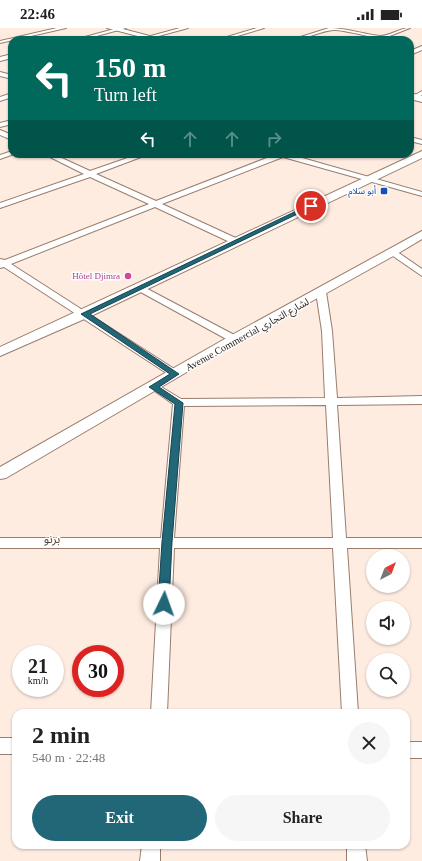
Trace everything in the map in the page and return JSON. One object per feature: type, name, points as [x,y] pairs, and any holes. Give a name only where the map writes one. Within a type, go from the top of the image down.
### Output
[{"type":"main road","points":[[117,29],[145,36]]},
{"type":"main road","points":[[0,352],[140,288],[413,158]]},
{"type":"street","points":[[30,36],[64,28]]},
{"type":"street","points":[[153,36],[186,28]]},
{"type":"street","points":[[233,36],[262,28]]},
{"type":"street","points":[[307,36],[334,28],[376,36]]},
{"type":"street","points":[[384,36],[408,28]]},
{"type":"street","points":[[91,36],[117,29]]},
{"type":"street","points":[[416,44],[422,46]]},
{"type":"street","points":[[55,158],[236,242]]},
{"type":"street","points":[[0,206],[135,158]]},
{"type":"street","points":[[2,263],[272,158]]},
{"type":"street","points":[[297,158],[422,194]]},
{"type":"street","name":"Avenue Commercial لشارع التجاري","points":[[0,474],[234,340],[369,266],[422,234]]},
{"type":"street","points":[[393,252],[422,273]]},
{"type":"street","points":[[2,263],[84,314],[175,374]]},
{"type":"street","points":[[140,288],[234,340]]},
{"type":"street","points":[[321,292],[327,331],[341,542],[350,709]]},
{"type":"street","points":[[154,387],[179,403],[422,400]]},
{"type":"street","points":[[159,709],[167,542],[179,403]]},
{"type":"street","points":[[0,543],[422,543]]},
{"type":"street","points":[[0,746],[12,746]]},
{"type":"street","points":[[410,750],[422,750]]},
{"type":"street","points":[[150,861],[151,849]]},
{"type":"street","points":[[356,849],[357,861]]},
{"type":"place","name":"أبو سلام","points":[[384,191]]},
{"type":"place","name":"Hôtel Djimra","points":[[128,276]]},
{"type":"district","name":"برنو","points":[[52,539]]},
{"type":"route","points":[[164,604],[167,542],[179,403],[154,387],[175,374],[84,314],[311,206]]}]
